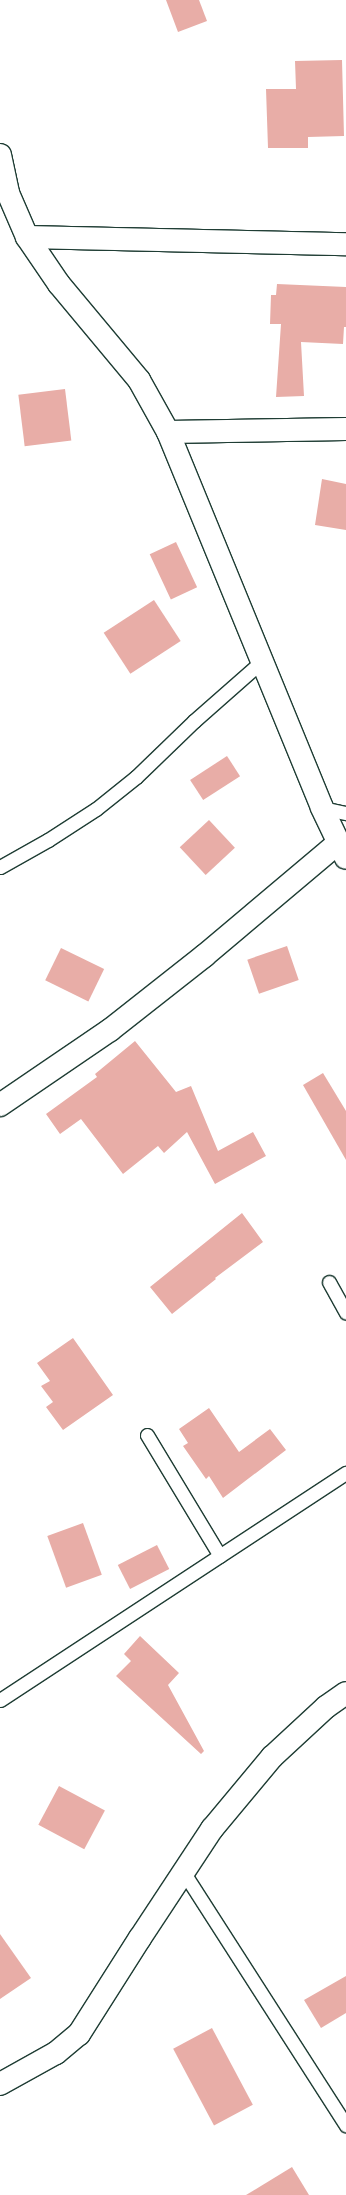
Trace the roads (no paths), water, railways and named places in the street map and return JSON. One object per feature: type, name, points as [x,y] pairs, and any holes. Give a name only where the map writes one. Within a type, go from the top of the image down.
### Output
[{"type":"street","points":[[0,155],[8,193],[27,237],[59,284],[139,380],[168,432],[322,808],[342,850],[110,1030],[0,1105]]},
{"type":"street","points":[[27,237],[346,244]]},
{"type":"street","points":[[168,432],[346,428]]},
{"type":"street","points":[[0,2084],[56,2054],[79,2034],[212,1829],[272,1757],[326,1707],[346,1692]]},
{"type":"lane","points":[[0,867],[48,840],[96,809],[136,777],[194,721],[262,661]]},
{"type":"lane","points":[[322,808],[346,813]]},
{"type":"lane","points":[[329,1282],[346,1313]]},
{"type":"lane","points":[[147,1435],[220,1556]]},
{"type":"lane","points":[[0,1700],[346,1473]]},
{"type":"lane","points":[[184,1873],[346,2125]]}]
